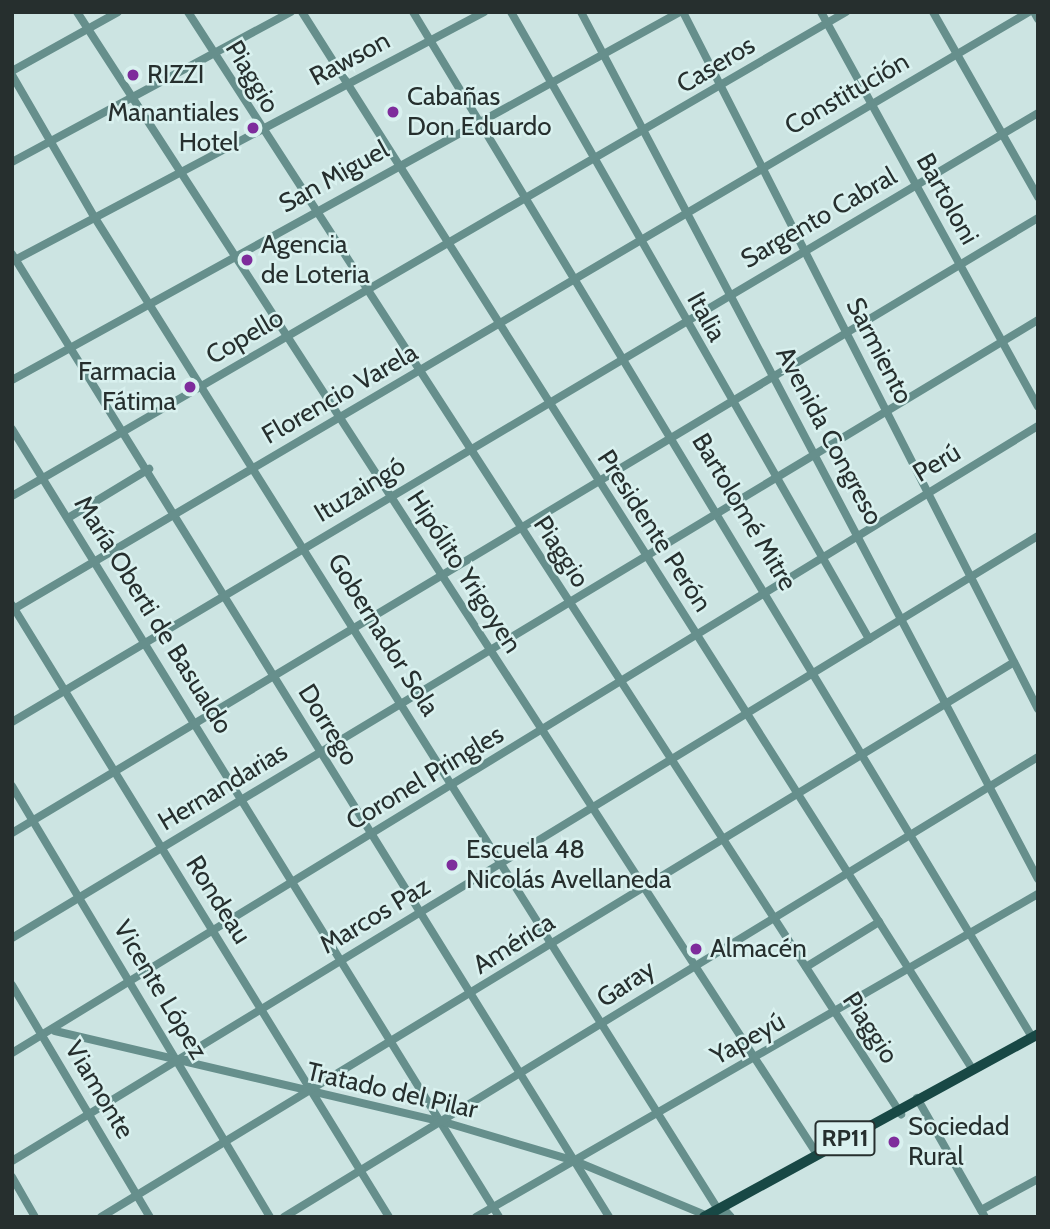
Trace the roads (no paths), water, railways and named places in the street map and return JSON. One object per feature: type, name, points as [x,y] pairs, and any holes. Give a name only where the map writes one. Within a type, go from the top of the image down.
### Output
[{"type":"main road","name":"RP11","points":[[718,1214],[817,1154],[1035,1036]]},
{"type":"main road","name":"RP11","points":[[718,1214],[899,1111]]},
{"type":"street","name":"Hipólito Yrigoyen","points":[[77,12],[817,1154]]},
{"type":"street","points":[[12,73],[118,12]]},
{"type":"street","name":"Piaggio","points":[[188,12],[260,130],[899,1111]]},
{"type":"street","points":[[12,162],[291,12]]},
{"type":"street","name":"Presidente Perón","points":[[302,12],[445,244],[797,793],[971,1071]]},
{"type":"street","name":"Bartolomé Mitre","points":[[414,12],[674,435],[717,513],[1035,1036]]},
{"type":"street","name":"Rawson","points":[[13,258],[95,218],[484,12]]},
{"type":"street","name":"Italia","points":[[511,12],[684,321],[869,639]]},
{"type":"street","name":"Avenida Congreso","points":[[581,12],[1038,879]]},
{"type":"street","name":"San Miguel","points":[[12,380],[479,119],[681,12]]},
{"type":"street","name":"Sarmiento","points":[[681,12],[1038,709]]},
{"type":"street","name":"Bartoloni","points":[[821,12],[1038,406]]},
{"type":"street","name":"Caseros","points":[[644,131],[846,12]]},
{"type":"street","points":[[933,12],[1038,197]]},
{"type":"street","name":"Constitución","points":[[687,212],[1028,12]]},
{"type":"street","points":[[1034,12],[1038,19]]},
{"type":"street","name":"Gobernador Sola","points":[[12,73],[95,218],[659,1112],[718,1214]]},
{"type":"street","name":"Sargento Cabral","points":[[731,295],[1038,113]]},
{"type":"street","name":"Copello","points":[[12,496],[644,131]]},
{"type":"street","name":"Florencio Varela","points":[[13,608],[419,372],[687,212]]},
{"type":"street","points":[[12,833],[196,724],[440,573],[1038,218]]},
{"type":"street","name":"Dorrego","points":[[13,258],[126,430],[320,753],[373,834],[609,1217]]},
{"type":"street","name":"Ituzaingó","points":[[12,722],[545,402],[731,295]]},
{"type":"street","name":"Hernandarias","points":[[12,938],[1038,320]]},
{"type":"street","name":"Perú","points":[[858,536],[1038,426]]},
{"type":"street","name":"María Oberti de Basualdo","points":[[12,429],[444,1122],[499,1217]]},
{"type":"street","points":[[68,518],[149,469]]},
{"type":"street","name":"Coronel Pringles","points":[[12,1053],[55,1031],[211,930],[453,786],[858,536]]},
{"type":"street","name":"Marcos Paz","points":[[12,1161],[1038,536]]},
{"type":"street","name":"Rondeau","points":[[13,608],[389,1217]]},
{"type":"street","name":"América","points":[[100,1217],[312,1094],[797,793],[949,707],[1014,662]]},
{"type":"street","name":"Garay","points":[[285,1217],[362,1173],[694,965],[1038,757]]},
{"type":"street","name":"Vicente López","points":[[12,786],[271,1217]]},
{"type":"street","name":"Yapeyú","points":[[476,1217],[972,936],[1038,894]]},
{"type":"street","points":[[806,967],[879,922]]},
{"type":"street","name":"Viamonte","points":[[12,985],[150,1217]]},
{"type":"street","name":"Tratado del Pilar","points":[[55,1031],[312,1094],[444,1122],[575,1161],[718,1214]]},
{"type":"street","points":[[918,1101],[983,1213],[1038,1180]]},
{"type":"street","points":[[12,1177],[35,1217]]},
{"type":"place","name":"RIZZI","points":[[133,75]]},
{"type":"place","name":"Cabañas Don Eduardo","points":[[393,112]]},
{"type":"place","name":"Manantiales Hotel","points":[[253,128]]},
{"type":"place","name":"Agencia de Loteria","points":[[247,260]]},
{"type":"place","name":"Farmacia Fátima","points":[[190,387]]},
{"type":"place","name":"Escuela 48 Nicolás Avellaneda","points":[[452,865]]},
{"type":"place","name":"Almacén","points":[[696,949]]},
{"type":"place","name":"Sociedad Rural","points":[[894,1142]]}]
